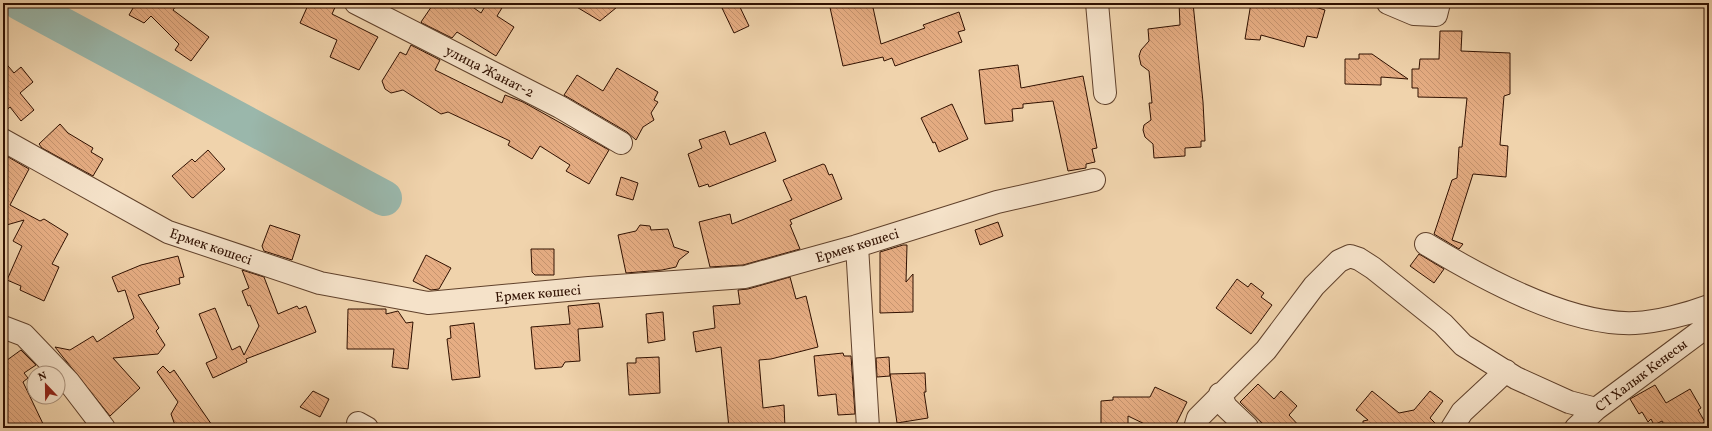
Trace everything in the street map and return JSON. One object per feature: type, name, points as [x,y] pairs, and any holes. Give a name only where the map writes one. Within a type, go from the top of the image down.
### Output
[{"type":"street","name":"улица Жанат-2","points":[[356,3],[554,104],[621,143]]},
{"type":"street","points":[[1097,3],[1105,94]]},
{"type":"street","points":[[1388,3],[1414,14],[1436,15],[1439,3]]},
{"type":"street","name":"Ермек көшесі","points":[[3,140],[168,232],[320,283],[428,303],[589,288],[745,277],[857,246],[997,202],[1094,180]]},
{"type":"street","points":[[1426,244],[1521,294],[1560,310],[1585,317],[1612,322],[1635,323],[1657,320],[1709,306]]},
{"type":"street","points":[[857,246],[868,428]]},
{"type":"street","points":[[1195,428],[1198,418],[1220,394],[1266,350],[1314,286],[1339,261],[1350,256],[1359,259],[1373,268],[1443,324],[1463,345],[1516,378],[1569,402],[1596,409]]},
{"type":"street","name":"СТ Халык Кенесы","points":[[1576,427],[1596,409],[1709,325]]},
{"type":"street","points":[[3,327],[24,335],[68,381],[102,426]]},
{"type":"street","points":[[1452,428],[1462,412],[1506,371]]},
{"type":"street","points":[[1220,394],[1226,407],[1247,427]]},
{"type":"street","points":[[1569,402],[1577,412],[1576,427]]},
{"type":"building","points":[[136,3],[178,3],[173,10],[209,37],[191,61],[175,50],[179,44],[151,16],[144,23],[129,15]]},
{"type":"building","points":[[309,3],[337,3],[332,14],[378,37],[359,70],[330,57],[337,40],[300,23]]},
{"type":"building","points":[[434,3],[467,3],[481,13],[487,3],[505,3],[497,16],[514,27],[496,56],[457,32],[452,38],[422,23],[421,22]]},
{"type":"building","points":[[570,3],[622,3],[600,21]]},
{"type":"building","points":[[733,3],[738,3],[749,26],[734,33],[722,8]]},
{"type":"building","points":[[829,3],[872,3],[881,44],[925,28],[923,25],[959,12],[965,30],[958,32],[962,42],[895,66],[892,58],[884,61],[883,57],[843,66]]},
{"type":"building","points":[[1179,3],[1193,3],[1203,102],[1205,141],[1201,141],[1201,147],[1185,148],[1185,156],[1154,158],[1153,144],[1145,137],[1143,130],[1144,125],[1151,120],[1149,103],[1152,103],[1149,71],[1141,65],[1139,56],[1141,50],[1149,41],[1148,29],[1180,25]]},
{"type":"building","points":[[1251,3],[1302,3],[1325,10],[1317,38],[1307,36],[1304,47],[1261,35],[1260,40],[1245,39]]},
{"type":"building","points":[[1440,31],[1462,31],[1461,51],[1510,53],[1510,94],[1504,96],[1500,145],[1508,146],[1506,177],[1473,174],[1452,240],[1463,244],[1459,249],[1434,234],[1452,180],[1457,178],[1459,147],[1462,147],[1467,98],[1418,97],[1418,88],[1412,88],[1412,69],[1419,69],[1420,59],[1439,59]]},
{"type":"building","points":[[411,45],[440,60],[435,70],[502,103],[505,95],[523,102],[609,150],[589,184],[566,171],[570,165],[540,146],[532,159],[508,145],[510,141],[448,112],[441,114],[403,90],[391,93],[385,89],[382,81],[400,52],[406,55]]},
{"type":"building","points":[[1359,54],[1372,54],[1408,79],[1381,77],[1381,85],[1345,84],[1345,59],[1359,59]]},
{"type":"building","points":[[3,60],[14,73],[21,67],[33,82],[20,93],[34,110],[21,121],[10,107],[3,113]]},
{"type":"building","points":[[1018,65],[1021,88],[1083,76],[1097,148],[1092,149],[1095,162],[1086,164],[1086,168],[1068,171],[1053,101],[1023,104],[1023,108],[1012,109],[1013,121],[985,124],[979,70]]},
{"type":"building","points":[[617,68],[658,92],[654,100],[658,102],[651,113],[654,120],[643,127],[636,140],[627,132],[564,95],[577,75],[603,91]]},
{"type":"building","points":[[952,104],[968,139],[939,152],[921,118]]},
{"type":"building","points":[[60,124],[68,133],[93,148],[91,152],[103,159],[93,176],[42,148],[39,144]]},
{"type":"building","points":[[725,131],[730,145],[765,132],[776,161],[709,187],[708,184],[699,187],[688,154],[702,148],[699,140]]},
{"type":"building","points":[[208,150],[225,169],[193,198],[172,176],[192,159],[195,162]]},
{"type":"building","points":[[3,154],[29,169],[10,205],[40,221],[44,219],[68,234],[52,264],[59,267],[44,301],[20,290],[21,286],[7,280],[22,246],[13,241],[24,220],[3,226]]},
{"type":"building","points":[[823,164],[825,165],[829,175],[832,174],[842,199],[790,220],[792,224],[790,225],[800,249],[743,265],[710,267],[699,222],[730,214],[732,224],[792,200],[783,180]]},
{"type":"building","points":[[621,177],[638,183],[633,200],[616,195]]},
{"type":"building","points":[[998,222],[1003,236],[980,245],[975,230]]},
{"type":"building","points":[[270,225],[300,235],[292,260],[264,251],[262,246]]},
{"type":"building","points":[[640,225],[650,226],[651,230],[668,229],[674,247],[689,252],[679,260],[676,267],[662,270],[626,273],[618,235],[636,231]]},
{"type":"building","points":[[907,245],[906,282],[913,274],[913,312],[880,313],[880,252]]},
{"type":"building","points":[[531,249],[554,249],[554,275],[535,275],[532,272]]},
{"type":"building","points":[[1419,254],[1444,269],[1434,283],[1410,266]]},
{"type":"building","points":[[426,255],[451,268],[439,289],[431,290],[413,281]]},
{"type":"building","points":[[178,256],[184,277],[179,278],[180,284],[138,295],[159,328],[156,331],[165,345],[158,354],[113,358],[140,388],[110,416],[55,347],[70,350],[93,336],[97,342],[134,318],[125,290],[118,292],[112,277],[141,265]]},
{"type":"building","points":[[242,270],[264,277],[278,314],[297,306],[299,309],[306,306],[316,332],[246,359],[247,362],[213,378],[206,363],[217,358],[199,314],[215,308],[232,350],[240,346],[244,355],[259,326],[242,291],[249,288]]},
{"type":"building","points":[[790,277],[796,299],[806,296],[818,347],[771,359],[759,360],[763,408],[784,405],[785,428],[729,428],[721,347],[696,352],[693,332],[715,328],[713,306],[740,304],[738,290],[748,289]]},
{"type":"building","points":[[1237,279],[1248,287],[1251,283],[1264,293],[1261,297],[1272,305],[1251,334],[1216,308]]},
{"type":"building","points":[[599,303],[603,327],[578,329],[580,361],[565,362],[562,367],[535,369],[531,327],[570,324],[568,306]]},
{"type":"building","points":[[348,309],[386,309],[386,314],[398,311],[406,323],[413,322],[408,369],[392,367],[394,349],[347,349]]},
{"type":"building","points":[[663,312],[665,340],[648,343],[646,314]]},
{"type":"building","points":[[474,323],[480,377],[452,380],[447,339],[451,338],[450,326]]},
{"type":"building","points":[[21,350],[36,365],[26,365],[26,372],[24,373],[26,376],[26,380],[23,382],[26,388],[26,405],[34,405],[45,428],[3,428],[3,363]]},
{"type":"building","points":[[843,353],[844,356],[851,356],[855,414],[838,415],[836,394],[818,396],[814,356]]},
{"type":"building","points":[[659,357],[660,393],[629,395],[627,363],[636,363],[636,358]]},
{"type":"building","points":[[889,357],[890,376],[877,377],[876,358]]},
{"type":"building","points":[[163,366],[170,373],[174,370],[214,428],[176,428],[171,414],[178,402],[157,372]]},
{"type":"building","points":[[925,373],[926,392],[924,392],[928,418],[897,423],[890,374]]},
{"type":"building","points":[[1258,384],[1274,399],[1281,391],[1297,406],[1289,415],[1301,428],[1267,428],[1240,402]]},
{"type":"building","points":[[1655,385],[1666,403],[1690,389],[1701,408],[1698,410],[1705,422],[1694,428],[1666,428],[1662,421],[1654,425],[1651,419],[1648,422],[1642,412],[1639,414],[1630,399]]},
{"type":"building","points":[[1155,387],[1187,402],[1174,428],[1153,428],[1128,416],[1128,428],[1101,428],[1101,401],[1113,400],[1113,397],[1150,397]]},
{"type":"building","points":[[313,391],[329,399],[320,417],[300,407]]},
{"type":"building","points":[[1372,391],[1399,413],[1414,410],[1430,391],[1443,401],[1430,418],[1440,428],[1363,428],[1363,421],[1368,420],[1356,410]]},
{"type":"waterway","points":[[21,3],[384,198]]}]
